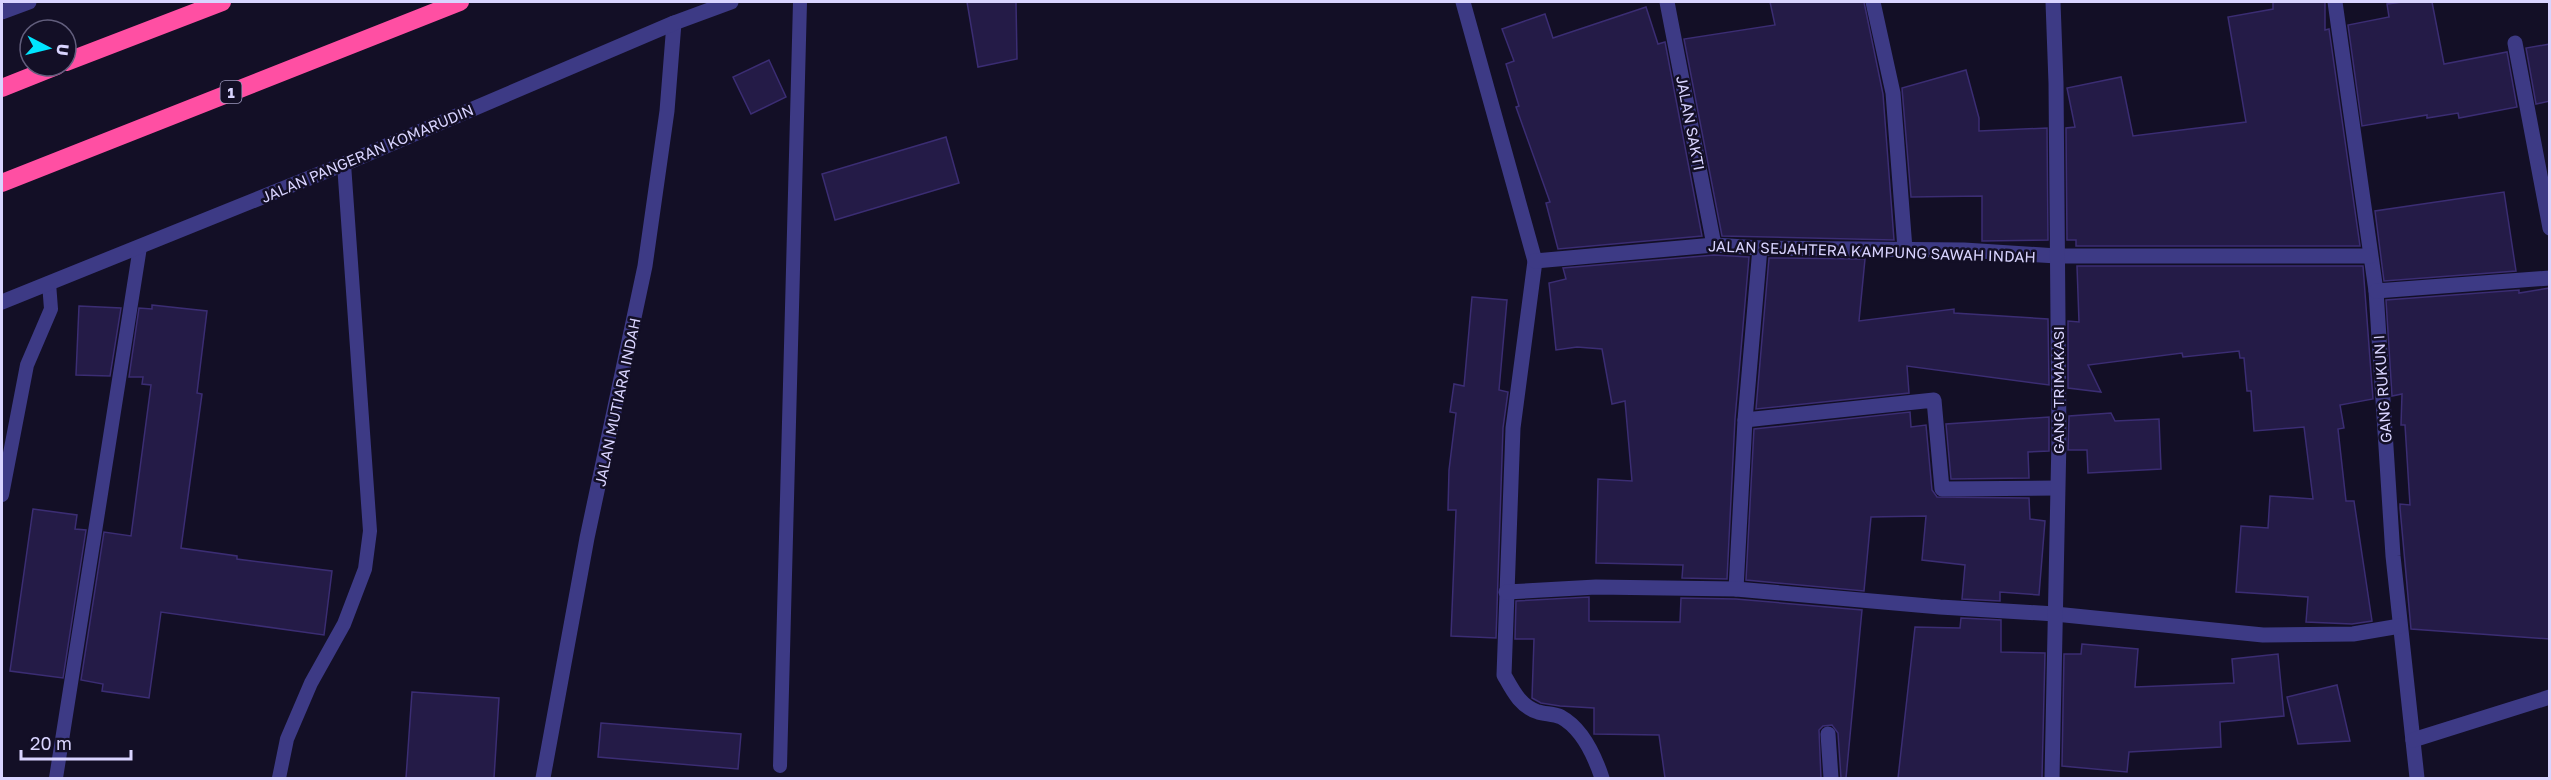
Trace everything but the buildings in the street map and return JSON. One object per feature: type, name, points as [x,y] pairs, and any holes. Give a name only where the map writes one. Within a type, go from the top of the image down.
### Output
[{"type":"highway","points":[[78,57],[222,2]]},
{"type":"highway","name":"1","points":[[2,183],[460,2]]},
{"type":"highway","points":[[2,88],[27,78]]},
{"type":"street","points":[[2,12],[29,2]]},
{"type":"street","name":"JALAN PANGERAN KOMARUDIN","points":[[2,302],[344,164],[674,23],[731,2]]},
{"type":"street","points":[[1463,2],[1534,261],[1513,428],[1504,675],[1515,696],[1528,707],[1561,717],[1581,736],[1594,754],[1602,778]]},
{"type":"street","name":"JALAN SAKTI","points":[[1667,2],[1714,244]]},
{"type":"street","points":[[1873,2],[1893,93],[1905,249]]},
{"type":"street","name":"GANG TRIMAKASI","points":[[2052,778],[2057,488],[2056,83],[2053,2]]},
{"type":"street","name":"GANG RUKUN I","points":[[2335,2],[2376,291],[2400,626],[2417,778]]},
{"type":"street","name":"JALAN MUTIARA INDAH","points":[[543,778],[587,538],[645,266],[666,122],[674,23]]},
{"type":"street","points":[[2515,43],[2550,228]]},
{"type":"street","name":"JALAN SEJAHTERA KAMPUNG SAWAH INDAH","points":[[1534,261],[1714,244],[1761,248],[1905,249],[2057,256],[2370,256]]},
{"type":"street","points":[[1736,589],[1745,420],[1761,248]]},
{"type":"street","points":[[2376,291],[2550,278]]},
{"type":"street","points":[[1745,420],[1934,400],[1942,489],[2057,488]]},
{"type":"street","points":[[1506,592],[1596,587],[1736,589],[1940,607],[2055,614],[2263,635],[2353,634],[2400,626]]},
{"type":"street","points":[[2413,740],[2550,697]]},
{"type":"street","points":[[1828,734],[1831,778]]},
{"type":"lane","points":[[780,766],[800,2]]},
{"type":"lane","points":[[279,778],[287,739],[311,683],[344,624],[365,569],[370,531],[344,164]]},
{"type":"lane","points":[[56,778],[140,247]]},
{"type":"lane","points":[[2,495],[27,365],[51,309],[49,284]]}]
